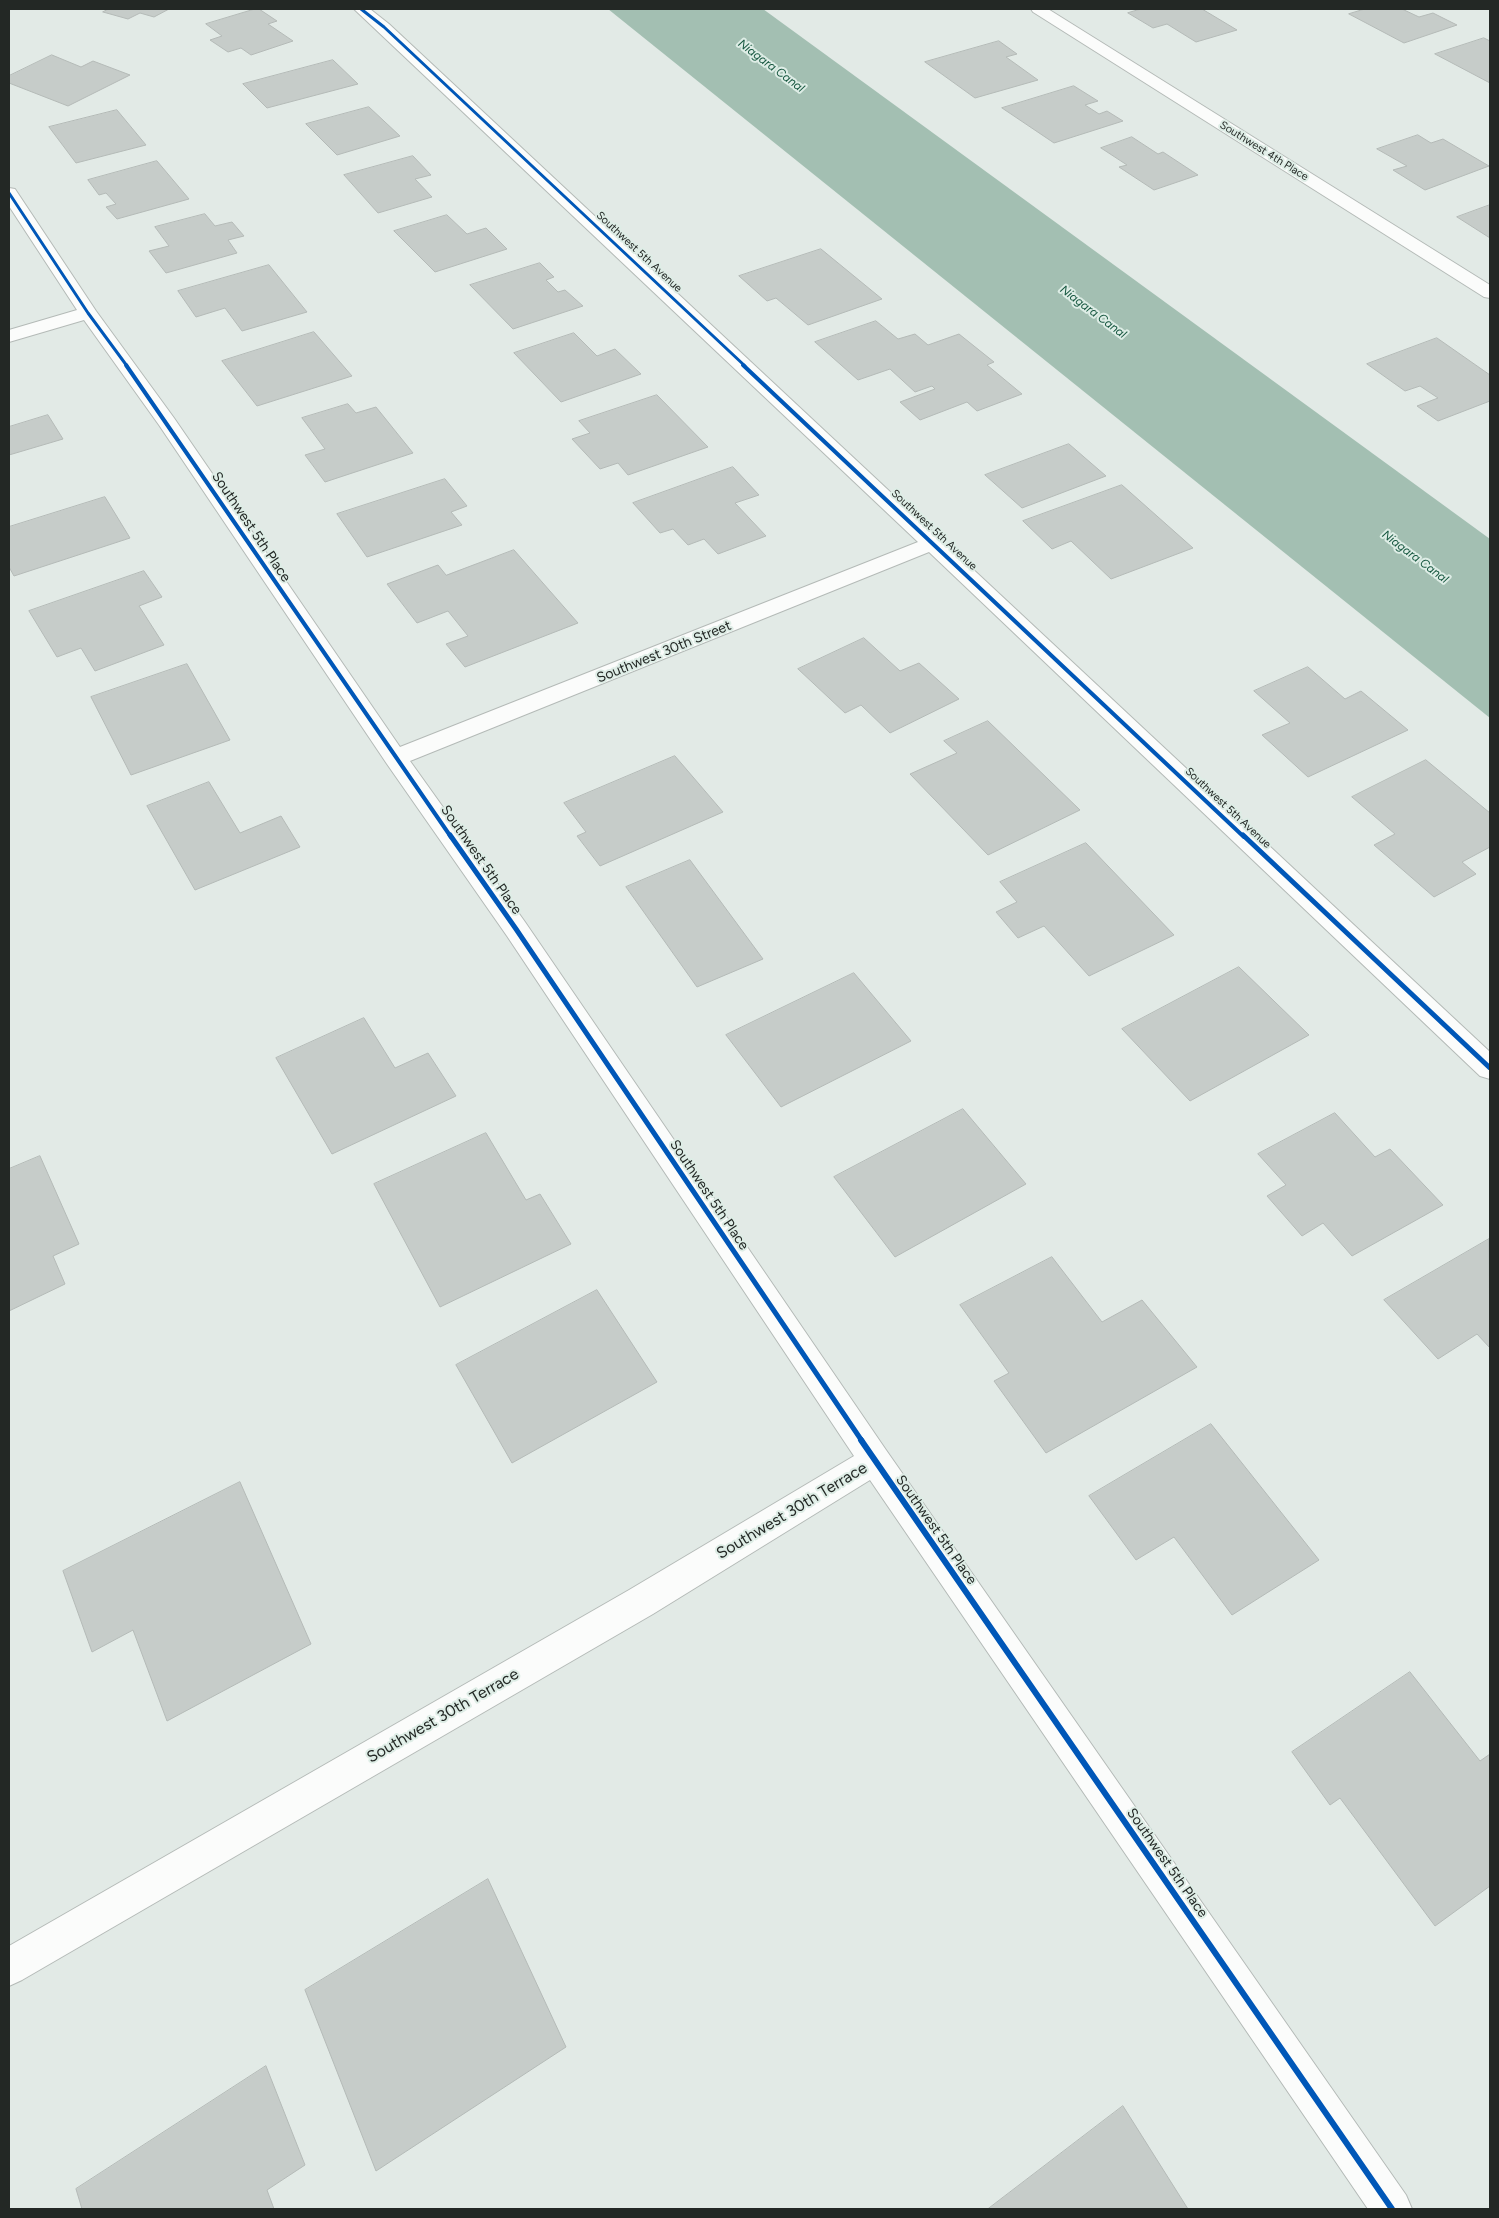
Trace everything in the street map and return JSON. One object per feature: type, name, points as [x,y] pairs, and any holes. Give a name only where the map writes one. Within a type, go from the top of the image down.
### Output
[{"type":"street","name":"Southwest 5th Avenue","points":[[361,9],[392,33],[1490,1068]]},
{"type":"street","name":"Southwest 4th Place","points":[[1038,9],[1490,293]]},
{"type":"street","name":"Southwest 5th Place","points":[[9,192],[88,313],[167,422],[395,758],[516,930],[875,1460],[1392,2209]]},
{"type":"street","points":[[9,336],[88,313]]},
{"type":"street","name":"Southwest 30th Street","points":[[395,758],[933,543]]},
{"type":"street","name":"Southwest 30th Terrace","points":[[10,1963],[641,1602],[875,1460]]},
{"type":"water","name":"Niagara Canal","points":[[608,9],[763,9],[1490,539],[1490,718]]},
{"type":"building","points":[[109,9],[169,9],[154,17],[140,13],[128,19],[103,12]]},
{"type":"building","points":[[259,9],[277,21],[268,24],[293,41],[251,55],[241,48],[228,52],[210,40],[222,36],[206,24]]},
{"type":"building","points":[[1141,9],[1202,9],[1237,30],[1196,42],[1167,24],[1153,28],[1128,13]]},
{"type":"building","points":[[1365,9],[1402,9],[1419,17],[1433,13],[1457,25],[1404,43],[1349,14]]},
{"type":"building","points":[[1484,38],[1490,41],[1490,83],[1435,54]]},
{"type":"building","points":[[999,41],[1017,54],[1006,57],[1038,80],[975,98],[925,62]]},
{"type":"building","points":[[52,55],[81,67],[93,61],[130,75],[68,106],[9,83],[9,76]]},
{"type":"building","points":[[333,60],[358,84],[267,108],[243,84]]},
{"type":"building","points":[[1074,86],[1098,101],[1085,105],[1099,114],[1107,111],[1123,121],[1054,143],[1002,108]]},
{"type":"building","points":[[369,107],[400,136],[337,155],[306,124]]},
{"type":"building","points":[[117,110],[146,145],[76,163],[49,127]]},
{"type":"building","points":[[1418,135],[1431,143],[1443,139],[1489,166],[1425,190],[1393,170],[1407,166],[1377,149]]},
{"type":"building","points":[[1132,137],[1158,154],[1163,152],[1198,175],[1154,190],[1119,167],[1127,165],[1101,148]]},
{"type":"building","points":[[413,156],[431,175],[415,179],[432,197],[378,213],[344,175]]},
{"type":"building","points":[[157,161],[189,199],[117,219],[106,207],[116,204],[106,193],[99,195],[88,180]]},
{"type":"building","points":[[1490,205],[1490,238],[1457,217]]},
{"type":"building","points":[[205,214],[215,226],[232,222],[244,236],[228,240],[237,253],[166,273],[149,251],[169,246],[155,227]]},
{"type":"building","points":[[447,215],[467,234],[486,228],[507,249],[435,272],[394,231]]},
{"type":"building","points":[[821,249],[882,299],[808,325],[776,298],[767,301],[739,276]]},
{"type":"building","points":[[540,263],[554,277],[546,280],[558,292],[565,290],[583,306],[513,329],[470,285]]},
{"type":"building","points":[[269,265],[307,312],[242,331],[225,308],[196,317],[178,291]]},
{"type":"building","points":[[876,321],[898,339],[915,334],[928,345],[959,334],[994,362],[987,365],[1022,394],[977,411],[967,402],[920,420],[900,402],[935,389],[932,386],[915,392],[890,369],[858,380],[815,342]]},
{"type":"building","points":[[314,332],[352,376],[257,406],[222,361]]},
{"type":"building","points":[[574,333],[597,356],[615,349],[641,374],[561,402],[514,353]]},
{"type":"building","points":[[1437,338],[1490,375],[1490,401],[1438,421],[1417,406],[1438,398],[1420,386],[1405,391],[1367,364]]},
{"type":"building","points":[[657,395],[708,447],[628,475],[618,463],[600,469],[572,439],[590,433],[579,421]]},
{"type":"building","points":[[348,404],[356,413],[376,407],[413,453],[325,482],[305,455],[325,449],[302,418]]},
{"type":"building","points":[[48,415],[63,439],[9,455],[9,427]]},
{"type":"building","points":[[1069,444],[1106,476],[1022,508],[985,475]]},
{"type":"building","points":[[733,467],[759,495],[735,503],[766,536],[718,554],[704,539],[688,545],[673,529],[660,533],[633,503]]},
{"type":"building","points":[[445,479],[467,506],[451,512],[462,525],[367,557],[337,514]]},
{"type":"building","points":[[1122,485],[1193,548],[1111,579],[1071,541],[1052,549],[1023,521]]},
{"type":"building","points":[[105,497],[130,538],[14,576],[9,567],[9,527]]},
{"type":"building","points":[[514,550],[578,623],[465,667],[446,644],[468,636],[448,611],[417,623],[387,584],[438,565],[446,575]]},
{"type":"building","points":[[144,571],[162,597],[139,606],[164,645],[95,671],[81,648],[57,657],[29,611]]},
{"type":"building","points":[[864,638],[900,671],[919,663],[959,699],[890,733],[861,705],[845,713],[798,669]]},
{"type":"building","points":[[187,664],[230,740],[131,775],[91,697]]},
{"type":"building","points":[[1308,667],[1345,699],[1361,691],[1408,730],[1308,777],[1262,735],[1290,723],[1254,691]]},
{"type":"building","points":[[988,721],[1080,810],[988,855],[910,774],[957,753],[944,741]]},
{"type":"building","points":[[675,756],[723,812],[600,866],[577,836],[586,832],[564,803]]},
{"type":"building","points":[[1426,760],[1490,813],[1490,847],[1462,862],[1476,874],[1434,897],[1374,845],[1395,834],[1352,797]]},
{"type":"building","points":[[209,782],[240,833],[281,816],[300,847],[195,890],[147,806]]},
{"type":"building","points":[[1086,843],[1174,935],[1089,976],[1044,926],[1018,938],[996,912],[1017,902],[1000,882]]},
{"type":"building","points":[[690,860],[763,959],[697,987],[626,887]]},
{"type":"building","points":[[1239,967],[1309,1035],[1190,1101],[1122,1029]]},
{"type":"building","points":[[854,973],[911,1041],[781,1107],[726,1035]]},
{"type":"building","points":[[364,1018],[395,1068],[428,1053],[456,1096],[332,1154],[276,1058]]},
{"type":"building","points":[[963,1109],[1026,1184],[895,1257],[834,1177]]},
{"type":"building","points":[[1335,1113],[1375,1157],[1390,1149],[1443,1205],[1352,1256],[1323,1223],[1302,1236],[1267,1196],[1286,1185],[1258,1154]]},
{"type":"building","points":[[486,1133],[526,1200],[540,1194],[571,1244],[440,1307],[374,1184]]},
{"type":"building","points":[[40,1156],[79,1244],[53,1256],[65,1284],[9,1311],[9,1169]]},
{"type":"building","points":[[1489,1239],[1490,1348],[1477,1334],[1438,1359],[1384,1300]]},
{"type":"building","points":[[1052,1257],[1102,1322],[1142,1300],[1197,1367],[1046,1453],[994,1381],[1009,1373],[960,1305]]},
{"type":"building","points":[[597,1290],[657,1382],[512,1463],[456,1365]]},
{"type":"building","points":[[1211,1424],[1319,1560],[1232,1615],[1174,1537],[1136,1560],[1089,1496]]},
{"type":"building","points":[[240,1482],[311,1644],[167,1721],[133,1630],[92,1652],[63,1571]]},
{"type":"building","points":[[1410,1672],[1480,1761],[1490,1754],[1490,1886],[1435,1926],[1340,1798],[1330,1805],[1292,1752]]},
{"type":"building","points":[[488,1879],[566,2047],[376,2171],[305,1990]]},
{"type":"building","points":[[266,2066],[305,2165],[267,2190],[274,2209],[82,2209],[76,2189]]},
{"type":"building","points":[[1123,2106],[1188,2209],[988,2209]]},
{"type":"cycle path","points":[[361,9],[384,27],[1490,1068]]},
{"type":"cycle path","points":[[9,193],[88,313],[167,422],[395,758],[516,929],[875,1460],[1392,2209]]}]
